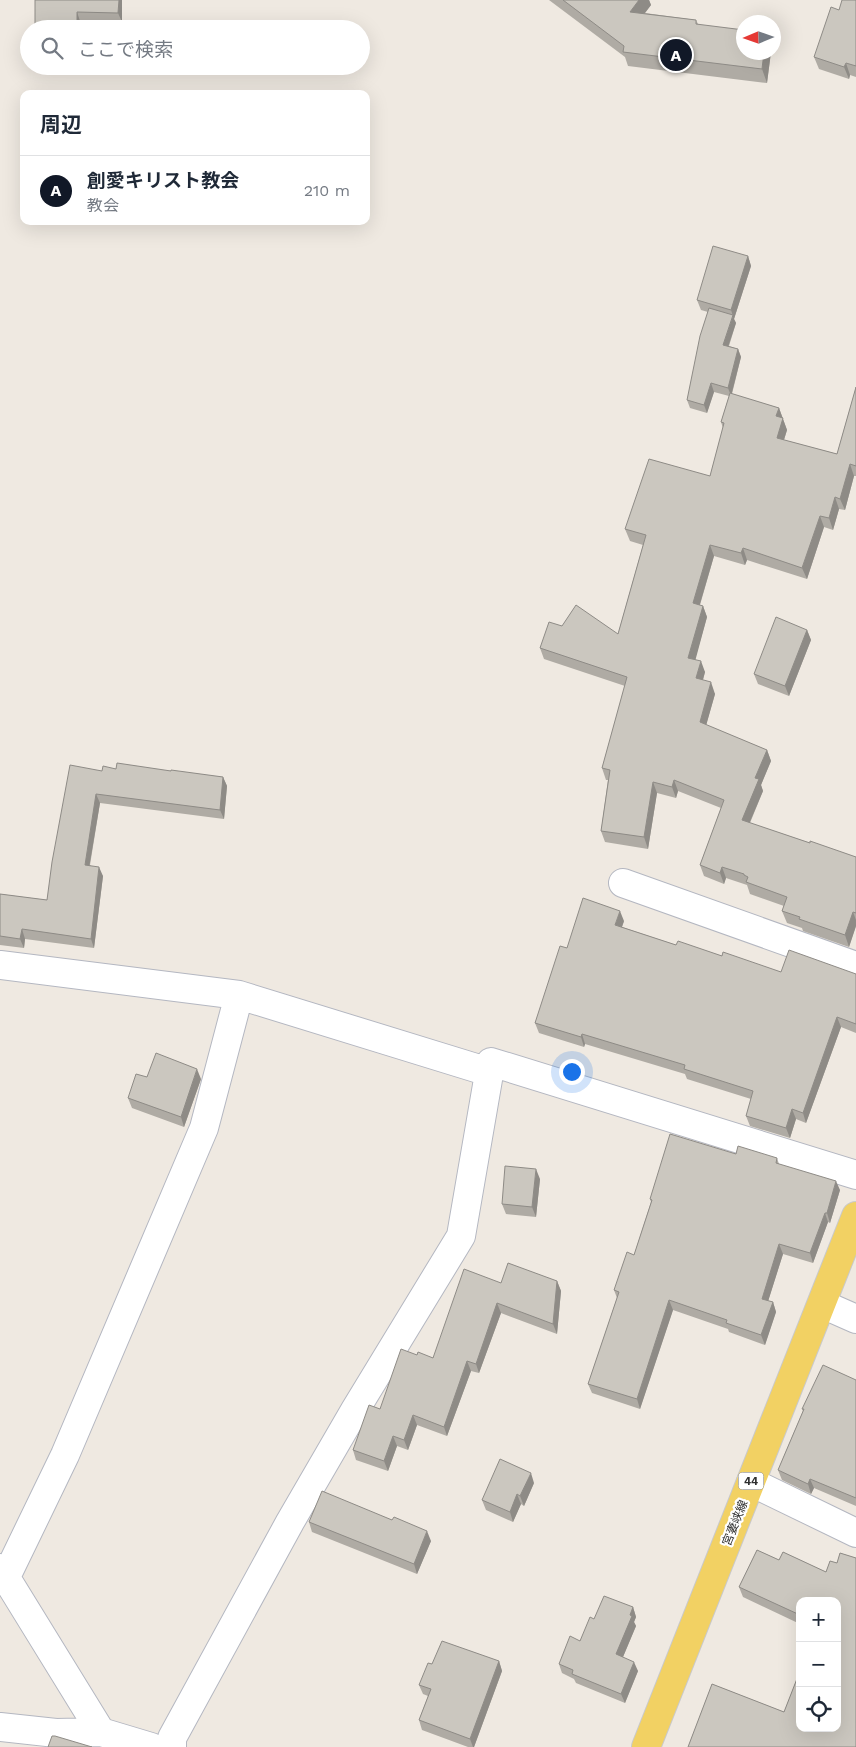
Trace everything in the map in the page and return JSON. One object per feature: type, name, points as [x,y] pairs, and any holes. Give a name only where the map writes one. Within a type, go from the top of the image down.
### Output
[{"type":"main road","name":"宮妻峡線","points":[[646,1747],[856,1216]]},
{"type":"street","points":[[623,883],[856,966]]},
{"type":"street","points":[[0,965],[239,995],[489,1072]]},
{"type":"street","points":[[101,1732],[3,1572],[65,1455],[204,1128],[239,995]]},
{"type":"street","points":[[172,1747],[172,1738],[290,1522],[355,1410],[461,1236],[491,1062],[856,1175]]},
{"type":"street","points":[[822,1304],[856,1319]]},
{"type":"street","points":[[751,1482],[856,1533]]},
{"type":"street","points":[[0,1727],[56,1733],[101,1732],[151,1747]]},
{"type":"building","points":[[35,0],[119,0],[118,13],[77,12],[77,20],[35,20]]},
{"type":"building","points":[[563,0],[639,0],[630,12],[696,20],[696,24],[736,29],[736,60],[763,60],[762,69],[623,52],[624,46]]},
{"type":"building","points":[[842,0],[856,0],[856,66],[846,63],[844,67],[814,57],[831,7],[839,10]]},
{"type":"building","points":[[713,246],[748,256],[731,310],[697,300]]},
{"type":"building","points":[[709,308],[733,315],[723,345],[738,349],[728,388],[711,383],[704,405],[687,400],[700,336]]},
{"type":"building","points":[[856,387],[856,466],[850,464],[840,499],[835,497],[829,518],[820,516],[802,568],[743,548],[741,553],[710,545],[693,603],[703,606],[688,658],[701,661],[696,678],[711,682],[700,722],[767,750],[755,778],[759,779],[742,820],[856,857],[856,913],[853,912],[845,935],[782,911],[787,897],[746,882],[748,877],[744,874],[722,867],[720,873],[700,865],[724,800],[674,780],[672,787],[653,782],[644,837],[601,831],[610,770],[602,768],[627,677],[540,648],[549,622],[562,626],[576,605],[618,634],[646,535],[625,529],[649,459],[710,476],[724,423],[721,422],[730,393],[779,408],[776,416],[783,418],[777,438],[837,454]]},
{"type":"building","points":[[776,617],[807,630],[785,686],[754,674]]},
{"type":"building","points":[[117,763],[223,777],[220,810],[96,794],[85,865],[99,867],[91,939],[22,929],[20,939],[0,936],[0,894],[47,900],[70,765],[102,771],[103,766],[116,769]]},
{"type":"building","points":[[583,898],[620,911],[615,925],[676,945],[678,941],[722,956],[723,952],[781,972],[789,950],[856,974],[856,1024],[837,1017],[803,1113],[792,1109],[786,1128],[746,1116],[753,1091],[684,1069],[685,1065],[582,1034],[581,1037],[535,1023],[560,946],[567,948]]},
{"type":"building","points":[[156,1053],[197,1069],[181,1117],[128,1098],[136,1074],[147,1077]]},
{"type":"building","points":[[670,1134],[736,1154],[738,1146],[777,1158],[776,1163],[836,1181],[827,1213],[825,1213],[810,1253],[779,1244],[762,1299],[773,1302],[761,1335],[726,1323],[727,1320],[669,1300],[637,1399],[588,1384],[619,1292],[614,1290],[627,1252],[634,1255],[652,1200],[650,1199]]},
{"type":"building","points":[[505,1166],[536,1169],[532,1207],[502,1204]]},
{"type":"building","points":[[508,1263],[557,1281],[553,1324],[497,1303],[476,1364],[467,1361],[444,1427],[413,1415],[404,1440],[393,1436],[384,1461],[353,1450],[369,1405],[380,1409],[401,1349],[417,1355],[418,1352],[433,1358],[464,1269],[501,1283]]},
{"type":"building","points":[[823,1365],[856,1380],[856,1498],[810,1479],[808,1484],[778,1470],[804,1409],[802,1409]]},
{"type":"building","points":[[500,1459],[531,1473],[520,1496],[517,1494],[510,1512],[482,1500]]},
{"type":"building","points":[[322,1491],[392,1520],[394,1517],[427,1531],[414,1564],[309,1522]]},
{"type":"building","points":[[757,1550],[779,1560],[783,1552],[826,1572],[830,1561],[837,1563],[840,1553],[856,1558],[856,1747],[688,1747],[712,1684],[784,1712],[796,1681],[796,1732],[841,1732],[841,1597],[796,1597],[796,1613],[739,1587]]},
{"type":"building","points":[[604,1596],[633,1607],[630,1615],[632,1616],[616,1654],[634,1662],[621,1694],[572,1674],[573,1670],[559,1664],[570,1636],[580,1641],[590,1617],[594,1619]]},
{"type":"building","points":[[442,1641],[499,1661],[470,1739],[419,1720],[431,1689],[419,1685],[428,1663],[432,1664]]},
{"type":"building","points":[[52,1736],[55,1736],[92,1747],[48,1747]]},
{"type":"place","name":"創愛キリスト教会","points":[[676,55]]}]
